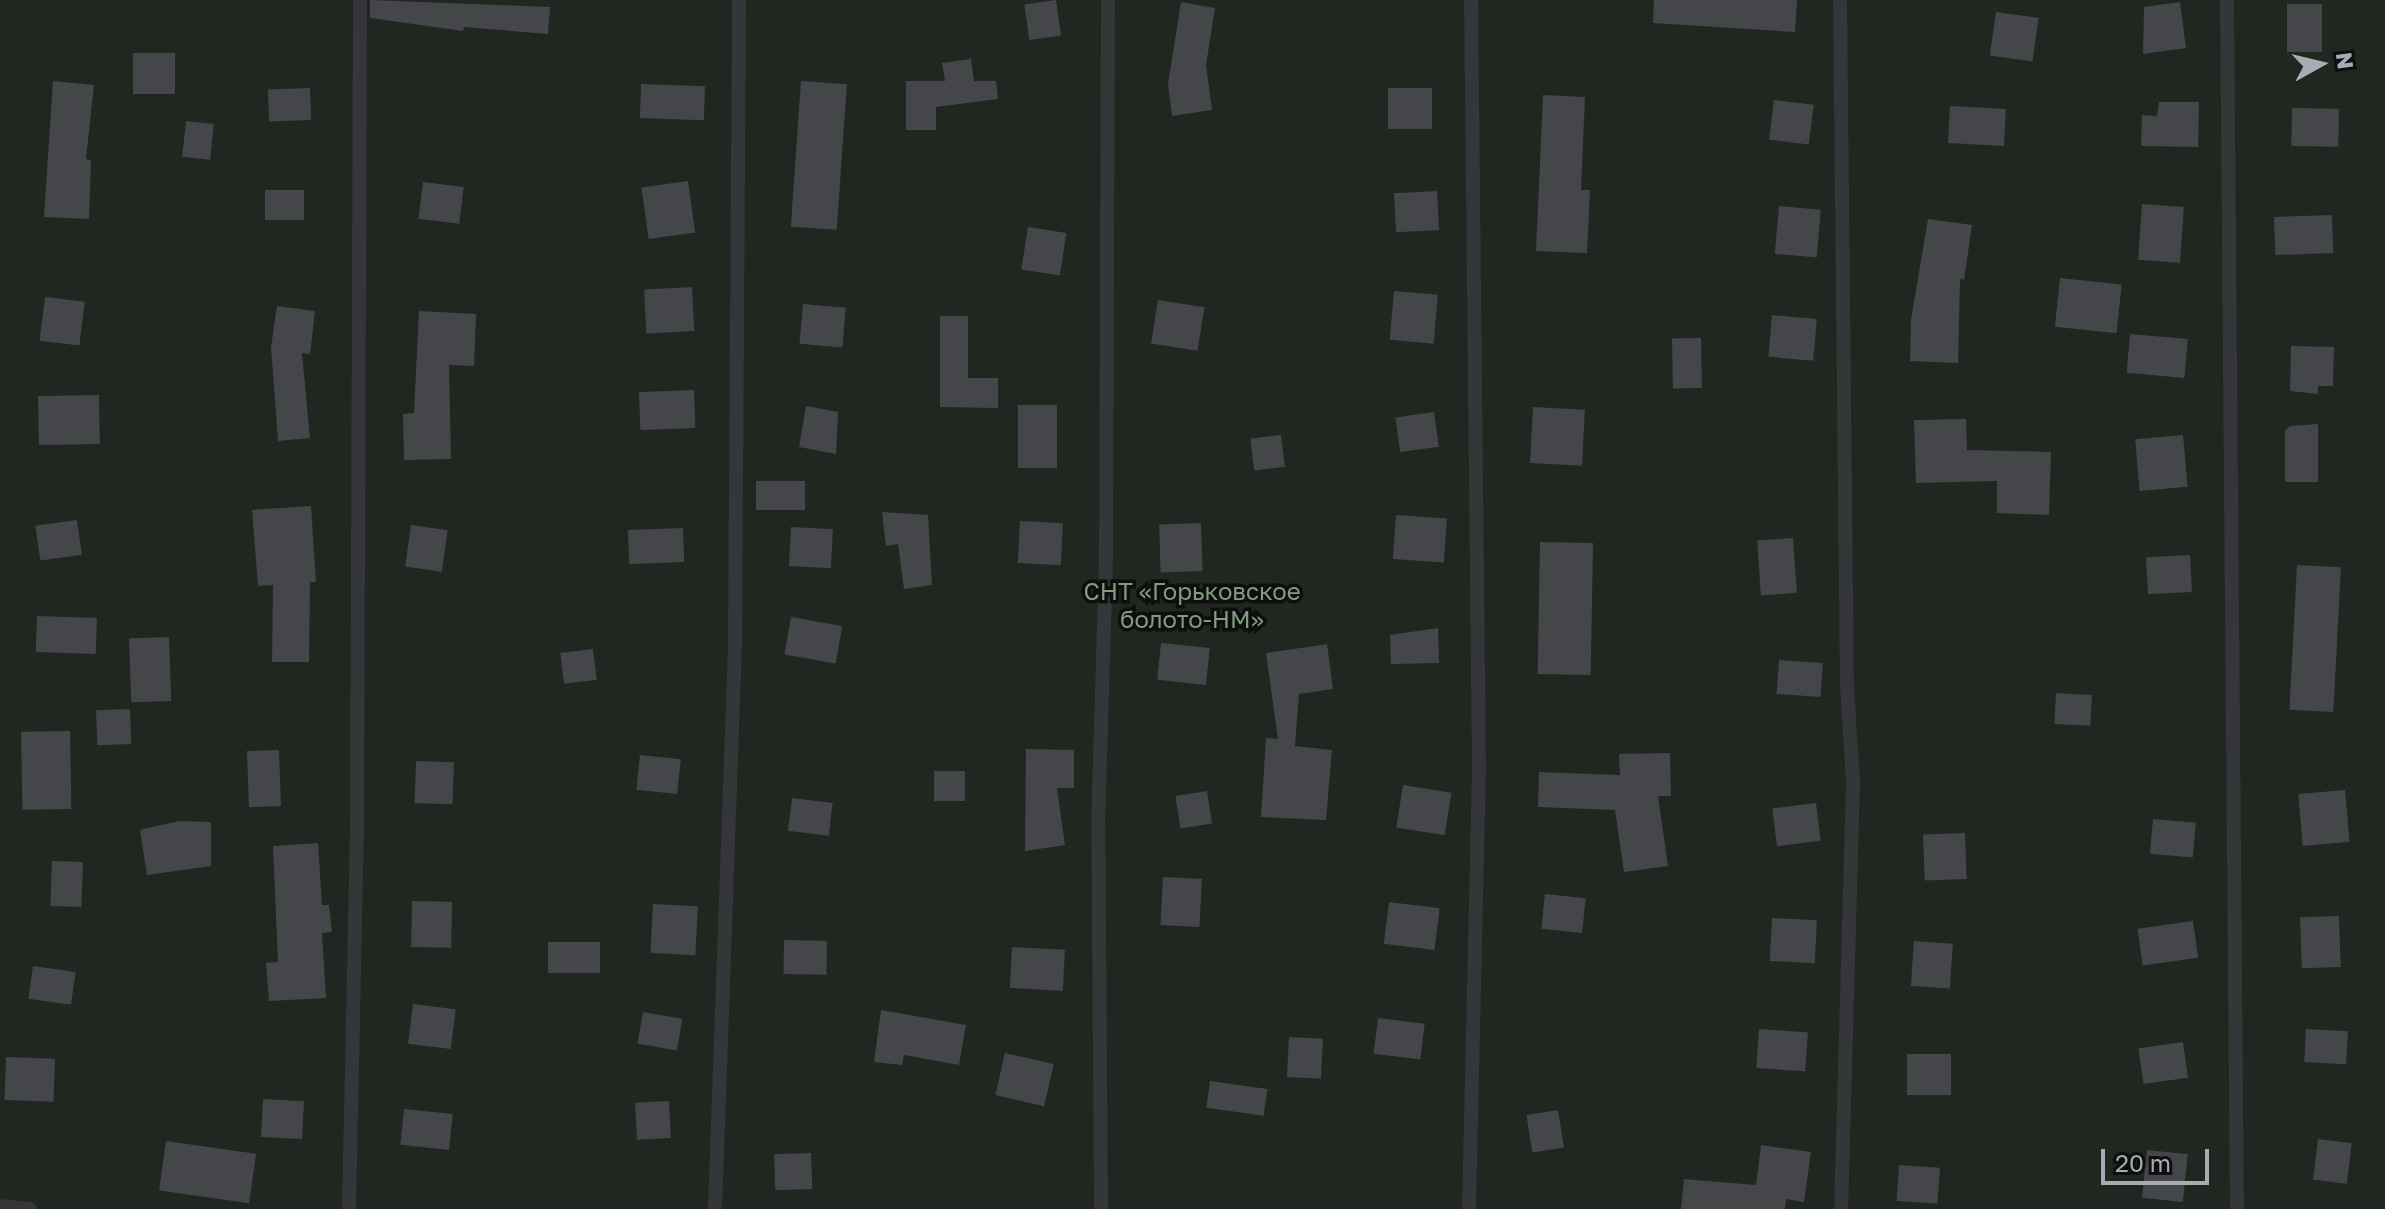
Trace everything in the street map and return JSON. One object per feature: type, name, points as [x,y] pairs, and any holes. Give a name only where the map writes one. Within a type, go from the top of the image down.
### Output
[{"type":"lane","points":[[349,1209],[358,813],[360,0]]},
{"type":"lane","points":[[715,1209],[735,644],[739,0]]},
{"type":"lane","points":[[1101,1209],[1098,827],[1106,559],[1108,0]]},
{"type":"lane","points":[[1469,1209],[1479,772],[1471,0]]},
{"type":"lane","points":[[1840,0],[1847,687],[1853,782],[1841,1209]]},
{"type":"lane","points":[[2227,0],[2237,1209]]},
{"type":"lane","points":[[0,1206],[30,1209]]},
{"type":"green space","name":"СНТ «Горьковское болото-НМ»","points":[[0,0],[2385,0],[2385,1209],[0,1209]]},
{"type":"building","points":[[370,0],[550,7],[548,34],[464,27],[463,31],[370,18]]},
{"type":"building","points":[[1056,0],[1061,36],[1029,40],[1024,4]]},
{"type":"building","points":[[1654,0],[1797,0],[1795,32],[1653,23]]},
{"type":"building","points":[[1181,2],[1215,8],[1206,65],[1212,110],[1172,116],[1168,84]]},
{"type":"building","points":[[2180,2],[2186,48],[2143,54],[2144,7]]},
{"type":"building","points":[[2287,4],[2322,4],[2322,52],[2287,52]]},
{"type":"building","points":[[1996,12],[2039,18],[2032,62],[1990,56]]},
{"type":"building","points":[[133,53],[175,53],[175,94],[133,94]]},
{"type":"building","points":[[971,59],[974,81],[996,81],[998,99],[936,107],[936,130],[906,130],[906,81],[945,81],[942,63]]},
{"type":"building","points":[[53,81],[94,85],[86,159],[91,160],[89,219],[44,217]]},
{"type":"building","points":[[801,81],[847,84],[837,230],[791,227]]},
{"type":"building","points":[[641,84],[705,86],[704,120],[640,118]]},
{"type":"building","points":[[310,88],[311,120],[269,121],[268,89]]},
{"type":"building","points":[[1388,88],[1432,88],[1432,129],[1388,129]]},
{"type":"building","points":[[1543,95],[1585,97],[1581,190],[1590,190],[1587,253],[1536,251]]},
{"type":"building","points":[[1774,100],[1814,105],[1809,145],[1769,140]]},
{"type":"building","points":[[2159,102],[2199,102],[2198,147],[2141,146],[2142,115],[2157,116]]},
{"type":"building","points":[[1950,106],[2006,109],[2004,146],[1948,143]]},
{"type":"building","points":[[2292,108],[2339,109],[2338,147],[2291,146]]},
{"type":"building","points":[[186,121],[214,124],[210,160],[182,157]]},
{"type":"building","points":[[688,181],[695,232],[649,239],[641,188]]},
{"type":"building","points":[[423,182],[464,187],[459,224],[418,219]]},
{"type":"building","points":[[265,190],[304,190],[304,220],[265,220]]},
{"type":"building","points":[[1437,191],[1439,230],[1396,232],[1394,193]]},
{"type":"building","points":[[2142,204],[2184,207],[2180,263],[2138,260]]},
{"type":"building","points":[[1779,206],[1821,210],[1817,257],[1775,254]]},
{"type":"building","points":[[2332,215],[2333,253],[2275,255],[2274,217]]},
{"type":"building","points":[[1928,219],[1972,225],[1964,280],[1960,279],[1958,363],[1910,361],[1911,320]]},
{"type":"building","points":[[1028,227],[1067,233],[1060,276],[1021,269]]},
{"type":"building","points":[[2060,278],[2122,284],[2117,333],[2055,327]]},
{"type":"building","points":[[692,287],[694,331],[646,333],[644,290]]},
{"type":"building","points":[[1394,291],[1438,295],[1434,344],[1390,340]]},
{"type":"building","points":[[45,297],[85,302],[79,346],[40,341]]},
{"type":"building","points":[[1158,300],[1204,307],[1198,351],[1151,343]]},
{"type":"building","points":[[803,304],[846,308],[842,348],[800,344]]},
{"type":"building","points":[[277,306],[315,311],[310,354],[302,353],[310,438],[278,441],[271,347]]},
{"type":"building","points":[[419,311],[476,314],[474,366],[449,365],[451,459],[404,460],[403,414],[414,413]]},
{"type":"building","points":[[1772,315],[1817,319],[1813,361],[1768,357]]},
{"type":"building","points":[[940,316],[968,316],[968,378],[998,378],[998,408],[940,407]]},
{"type":"building","points":[[2130,334],[2188,339],[2184,378],[2127,373]]},
{"type":"building","points":[[1701,338],[1702,388],[1673,388],[1672,339]]},
{"type":"building","points":[[2291,346],[2334,347],[2333,386],[2318,386],[2318,394],[2290,391]]},
{"type":"building","points":[[694,390],[695,428],[640,430],[639,392]]},
{"type":"building","points":[[99,395],[100,444],[39,445],[38,396]]},
{"type":"building","points":[[1018,405],[1057,405],[1057,468],[1018,468]]},
{"type":"building","points":[[806,406],[838,412],[836,454],[799,447]]},
{"type":"building","points":[[1533,407],[1585,410],[1582,466],[1530,463]]},
{"type":"building","points":[[1434,412],[1439,447],[1400,452],[1395,417]]},
{"type":"building","points":[[1966,419],[1967,450],[2051,452],[2049,515],[1997,513],[1997,481],[1916,483],[1914,420]]},
{"type":"building","points":[[2318,424],[2318,482],[2285,482],[2285,431],[2290,426]]},
{"type":"building","points":[[1281,435],[1285,467],[1254,471],[1250,439]]},
{"type":"building","points":[[2183,435],[2188,487],[2140,491],[2135,439]]},
{"type":"building","points":[[756,481],[805,481],[805,510],[756,510]]},
{"type":"building","points":[[311,506],[316,582],[310,582],[309,662],[272,662],[273,585],[258,586],[252,510]]},
{"type":"building","points":[[882,512],[928,515],[932,585],[904,589],[898,544],[886,546]]},
{"type":"building","points":[[1396,515],[1447,519],[1444,562],[1393,559]]},
{"type":"building","points":[[77,520],[82,555],[40,561],[35,526]]},
{"type":"building","points":[[1020,521],[1063,523],[1061,565],[1018,563]]},
{"type":"building","points":[[1201,523],[1203,571],[1161,572],[1159,524]]},
{"type":"building","points":[[411,525],[448,530],[442,572],[405,567]]},
{"type":"building","points":[[791,527],[833,529],[831,568],[789,566]]},
{"type":"building","points":[[683,528],[684,562],[629,564],[628,530]]},
{"type":"building","points":[[1793,538],[1797,593],[1761,595],[1757,541]]},
{"type":"building","points":[[1540,542],[1593,543],[1591,675],[1538,674]]},
{"type":"building","points":[[2190,555],[2192,592],[2148,594],[2146,557]]},
{"type":"building","points":[[2297,565],[2341,567],[2333,712],[2289,710]]},
{"type":"building","points":[[37,616],[97,618],[96,654],[36,652]]},
{"type":"building","points":[[791,617],[842,626],[836,663],[784,654]]},
{"type":"building","points":[[1438,628],[1439,663],[1391,664],[1390,635]]},
{"type":"building","points":[[169,637],[171,701],[131,702],[129,638]]},
{"type":"building","points":[[1161,643],[1210,648],[1206,685],[1157,680]]},
{"type":"building","points":[[1327,644],[1333,689],[1299,694],[1295,746],[1332,750],[1326,820],[1261,817],[1266,738],[1278,739],[1266,653]]},
{"type":"building","points":[[593,649],[597,680],[564,684],[560,653]]},
{"type":"building","points":[[1779,660],[1823,663],[1821,697],[1777,694]]},
{"type":"building","points":[[2056,693],[2092,695],[2090,726],[2054,724]]},
{"type":"building","points":[[130,709],[131,744],[97,745],[96,710]]},
{"type":"building","points":[[70,731],[71,809],[22,810],[21,732]]},
{"type":"building","points":[[1026,749],[1074,750],[1074,788],[1057,788],[1065,845],[1025,851]]},
{"type":"building","points":[[279,750],[281,806],[249,807],[247,751]]},
{"type":"building","points":[[1670,753],[1671,796],[1658,796],[1668,866],[1624,872],[1615,810],[1538,807],[1539,772],[1620,775],[1619,754]]},
{"type":"building","points":[[640,755],[681,759],[677,794],[636,790]]},
{"type":"building","points":[[416,761],[454,762],[453,804],[415,803]]},
{"type":"building","points":[[934,771],[965,771],[965,801],[934,801]]},
{"type":"building","points":[[1403,785],[1451,793],[1445,835],[1396,827]]},
{"type":"building","points":[[2345,790],[2350,842],[2303,846],[2298,794]]},
{"type":"building","points":[[1207,791],[1212,824],[1181,829],[1175,796]]},
{"type":"building","points":[[792,798],[833,803],[829,836],[788,831]]},
{"type":"building","points":[[1816,803],[1821,841],[1777,846],[1772,808]]},
{"type":"building","points":[[2153,819],[2196,823],[2193,858],[2150,854]]},
{"type":"building","points":[[179,821],[211,822],[211,866],[147,875],[140,830]]},
{"type":"building","points":[[1965,833],[1967,879],[1925,880],[1923,834]]},
{"type":"building","points":[[318,843],[322,905],[329,905],[332,932],[322,933],[326,998],[269,1001],[266,963],[278,962],[273,846]]},
{"type":"building","points":[[52,861],[83,862],[81,907],[50,906]]},
{"type":"building","points":[[1163,877],[1202,879],[1199,927],[1160,925]]},
{"type":"building","points":[[1545,894],[1586,898],[1582,933],[1541,929]]},
{"type":"building","points":[[412,901],[452,902],[451,948],[411,947]]},
{"type":"building","points":[[1389,902],[1440,908],[1435,950],[1384,944]]},
{"type":"building","points":[[653,904],[698,906],[695,955],[650,953]]},
{"type":"building","points":[[2339,916],[2341,967],[2302,968],[2300,917]]},
{"type":"building","points":[[1772,918],[1817,920],[1815,963],[1770,961]]},
{"type":"building","points":[[2193,921],[2198,958],[2143,965],[2138,929]]},
{"type":"building","points":[[784,940],[827,941],[826,975],[783,974]]},
{"type":"building","points":[[1914,941],[1953,944],[1950,989],[1911,986]]},
{"type":"building","points":[[548,942],[600,942],[600,973],[548,973]]},
{"type":"building","points":[[1012,947],[1065,950],[1063,991],[1010,988]]},
{"type":"building","points":[[33,966],[76,972],[71,1005],[28,999]]},
{"type":"building","points":[[413,1004],[456,1009],[451,1049],[408,1044]]},
{"type":"building","points":[[881,1010],[966,1025],[959,1065],[904,1055],[902,1065],[874,1062]]},
{"type":"building","points":[[643,1012],[682,1019],[677,1050],[637,1044]]},
{"type":"building","points":[[1378,1018],[1425,1024],[1420,1059],[1374,1054]]},
{"type":"building","points":[[1759,1029],[1808,1032],[1805,1071],[1756,1068]]},
{"type":"building","points":[[2306,1029],[2348,1031],[2346,1064],[2304,1062]]},
{"type":"building","points":[[1289,1037],[1323,1039],[1321,1079],[1287,1077]]},
{"type":"building","points":[[2183,1042],[2188,1078],[2143,1084],[2138,1048]]},
{"type":"building","points":[[1005,1053],[1054,1064],[1044,1106],[995,1095]]},
{"type":"building","points":[[1907,1054],[1951,1054],[1951,1095],[1907,1095]]},
{"type":"building","points":[[6,1057],[55,1059],[53,1102],[4,1100]]},
{"type":"building","points":[[1210,1081],[1267,1089],[1264,1116],[1206,1108]]},
{"type":"building","points":[[263,1099],[304,1101],[302,1139],[261,1137]]},
{"type":"building","points":[[669,1101],[671,1138],[637,1140],[635,1103]]},
{"type":"building","points":[[404,1109],[453,1114],[449,1150],[400,1145]]},
{"type":"building","points":[[1558,1110],[1564,1148],[1532,1153],[1526,1115]]},
{"type":"building","points":[[2318,1139],[2352,1143],[2347,1184],[2313,1180]]},
{"type":"building","points":[[166,1141],[256,1154],[249,1203],[159,1191]]},
{"type":"building","points":[[1761,1145],[1811,1152],[1804,1202],[1786,1199],[1785,1209],[1681,1209],[1684,1179],[1756,1185]]},
{"type":"building","points":[[2147,1150],[2188,1154],[2183,1202],[2142,1198]]},
{"type":"building","points":[[811,1153],[812,1189],[775,1190],[774,1154]]},
{"type":"building","points":[[1899,1165],[1940,1168],[1937,1204],[1896,1201]]}]
